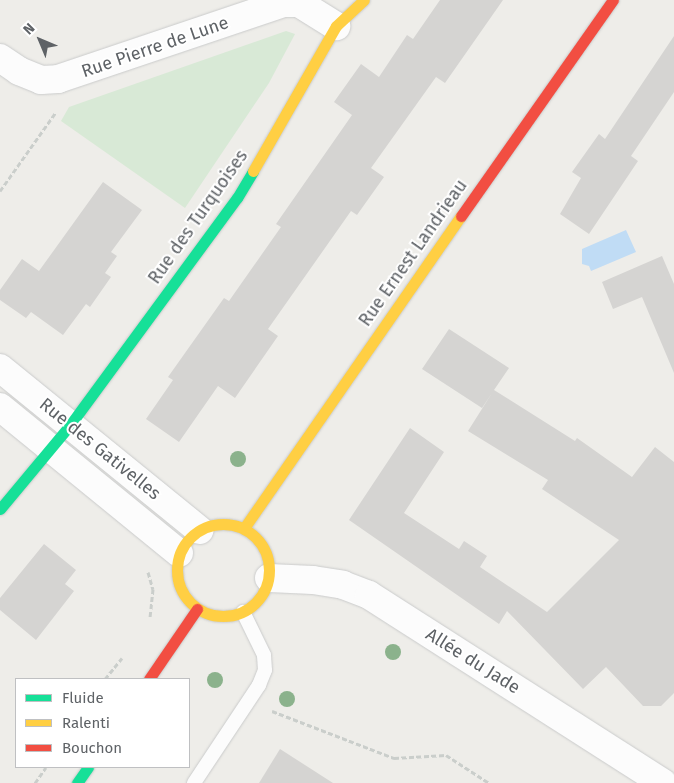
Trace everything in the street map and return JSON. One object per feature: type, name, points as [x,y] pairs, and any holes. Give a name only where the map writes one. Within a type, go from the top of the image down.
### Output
[{"type":"street","name":"Rue des Turquoises","points":[[0,509],[70,425],[237,198],[336,26],[364,0]]},
{"type":"street","name":"Rue Ernest Landrieau","points":[[244,528],[275,479],[613,0]]},
{"type":"street","name":"Rue Pierre de Lune","points":[[0,58],[19,71],[41,80],[58,79],[284,3],[299,3],[336,26]]},
{"type":"street","name":"Rue des Gativelles","points":[[0,368],[199,530]]},
{"type":"street","name":"Rue des Gativelles","points":[[0,407],[179,553]]},
{"type":"street","points":[[229,523],[244,528],[265,549],[269,578],[260,598],[243,612],[228,616],[212,615],[198,609],[186,598],[179,584],[176,569],[179,553],[199,530],[214,524],[229,523]]},
{"type":"street","name":"Allée du Jade","points":[[269,578],[328,582],[368,595],[663,783]]},
{"type":"street","points":[[150,678],[198,609]]},
{"type":"street","points":[[77,783],[87,768]]},
{"type":"lane","points":[[194,783],[247,702],[265,670],[264,654],[243,612]]},
{"type":"path","points":[[0,191],[57,110],[58,79]]},
{"type":"path","points":[[147,566],[153,589],[152,610],[147,624]]},
{"type":"path","points":[[106,678],[123,656]]},
{"type":"path","points":[[247,702],[394,758],[446,755],[489,783]]},
{"type":"path","points":[[35,783],[45,768]]},
{"type":"green space","points":[[286,31],[295,34],[269,83],[185,208],[61,121],[69,107]]},
{"type":"water","points":[[626,230],[636,252],[591,271],[589,266],[582,264],[582,249]]},
{"type":"building","points":[[440,0],[503,0],[445,83],[436,77],[371,168],[384,177],[357,215],[351,211],[268,329],[278,336],[235,398],[218,386],[179,442],[146,419],[173,380],[168,377],[224,298],[229,301],[281,227],[276,224],[352,115],[334,102],[361,64],[379,77],[407,35],[413,39]]},
{"type":"building","points":[[674,36],[674,92],[631,156],[638,161],[589,234],[560,214],[581,178],[572,172],[599,134],[605,139]]},
{"type":"building","points":[[103,182],[142,210],[111,252],[117,256],[105,273],[111,277],[90,307],[86,304],[63,335],[31,312],[26,318],[0,300],[0,290],[22,259],[39,271]]},
{"type":"building","points":[[662,256],[674,284],[674,373],[642,297],[613,309],[602,282]]},
{"type":"building","points":[[449,329],[509,368],[494,390],[575,441],[577,438],[632,477],[655,447],[674,462],[674,693],[661,706],[643,706],[606,667],[583,689],[507,611],[499,624],[349,520],[410,428],[444,452],[404,513],[459,549],[464,541],[487,556],[480,567],[547,612],[619,540],[542,489],[548,480],[468,431],[492,393],[482,408],[422,369]]},
{"type":"building","points":[[44,544],[76,570],[65,584],[74,591],[36,640],[0,610],[0,598]]},
{"type":"building","points":[[280,749],[333,783],[259,783]]},
{"type":"traffic: fast","points":[[0,509],[70,425],[237,198],[253,171]]},
{"type":"traffic: fast","points":[[77,783],[87,768]]},
{"type":"traffic: slow","points":[[253,171],[336,26],[364,0]]},
{"type":"traffic: slow","points":[[244,528],[461,216]]},
{"type":"traffic: slow","points":[[223,524],[241,527],[256,537],[266,552],[269,570],[266,588],[256,603],[241,613],[223,616],[205,613],[190,603],[180,588],[177,570],[180,552],[190,537],[205,527],[223,524]]},
{"type":"traffic: jam","points":[[461,216],[613,0]]},
{"type":"traffic: jam","points":[[150,678],[197,609]]}]
